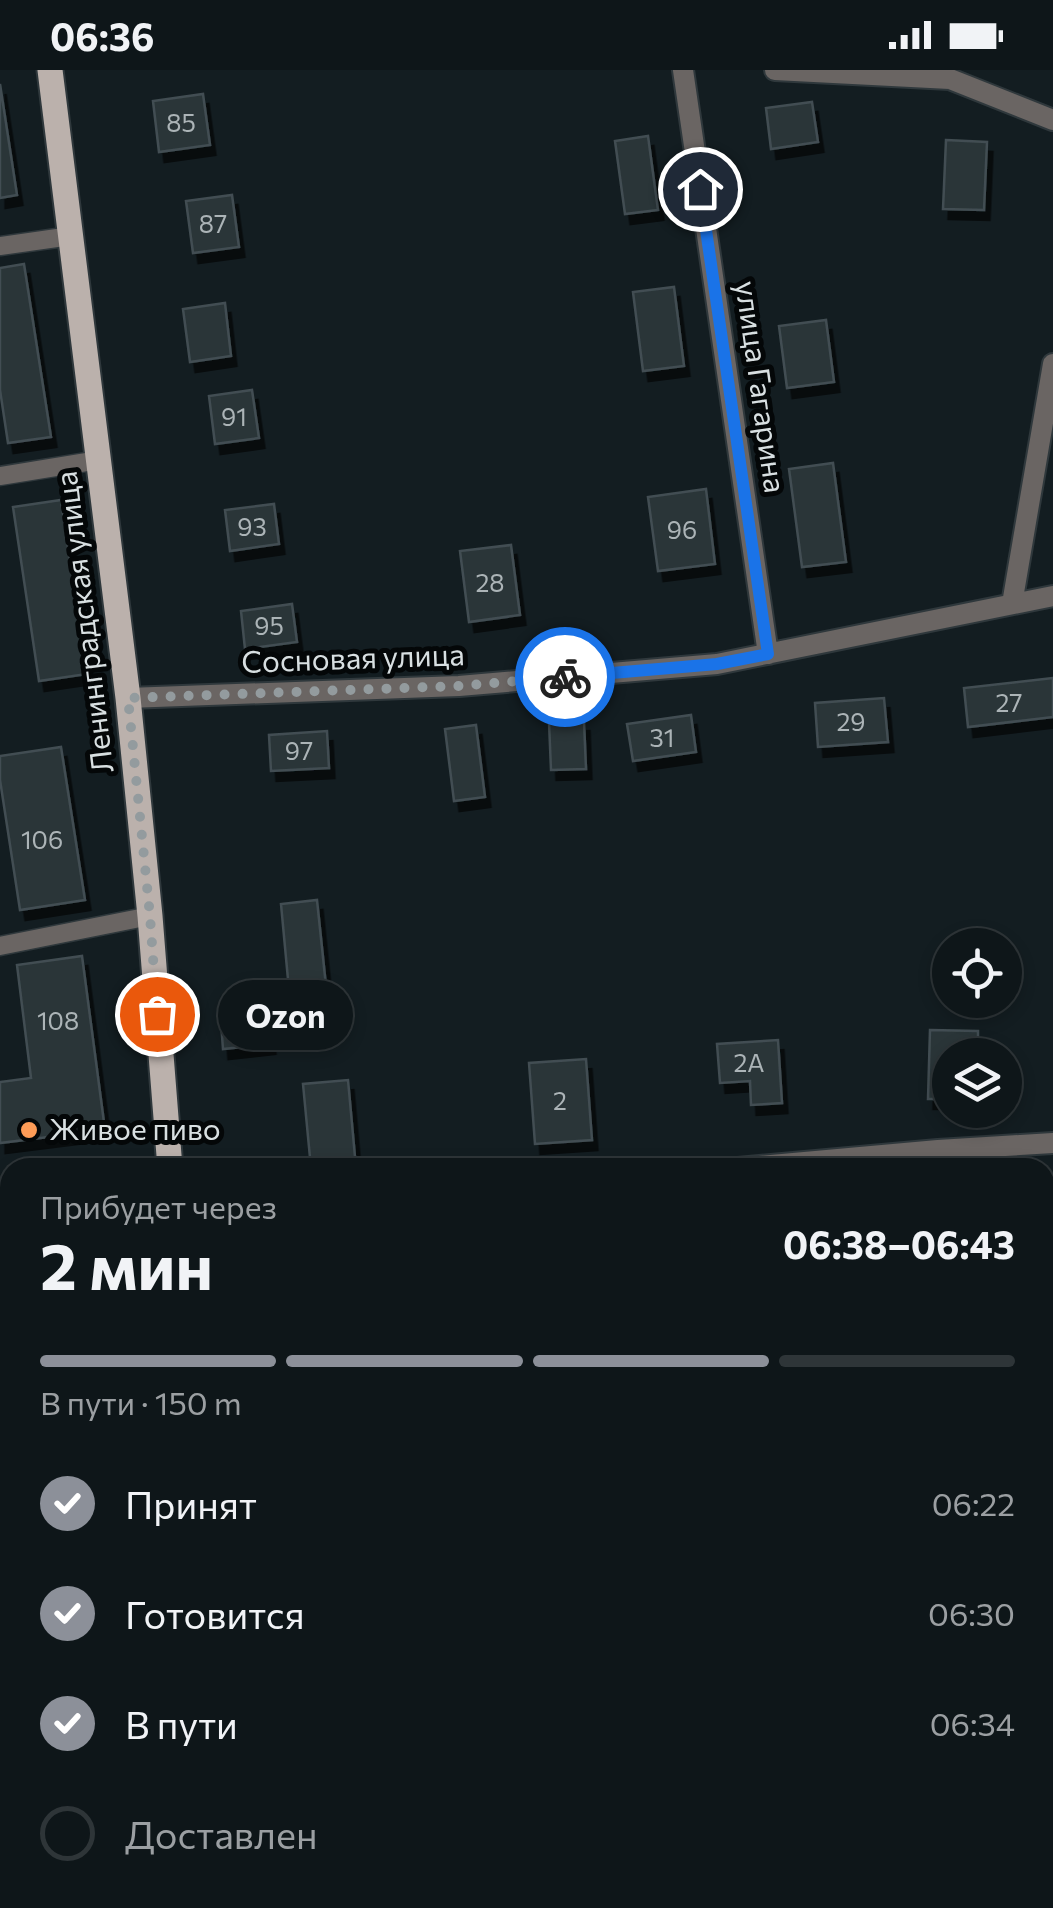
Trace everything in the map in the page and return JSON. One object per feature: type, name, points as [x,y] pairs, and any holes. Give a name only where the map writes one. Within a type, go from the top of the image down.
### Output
[{"type":"main road","name":"Ленинградская улица","points":[[50,70],[128,698],[169,1158]]},
{"type":"street","name":"улица Гагарина","points":[[683,70],[768,654]]},
{"type":"street","points":[[776,70],[950,79],[1053,120]]},
{"type":"street","points":[[1012,604],[1053,364]]},
{"type":"street","name":"Сосновая улица","points":[[128,698],[459,686],[717,664],[1053,596]]},
{"type":"street","points":[[849,1158],[1053,1143]]},
{"type":"lane","points":[[0,246],[71,236]]},
{"type":"lane","points":[[0,476],[99,460]]},
{"type":"lane","points":[[0,946],[150,916]]},
{"type":"building","points":[[0,84],[17,195],[0,198]]},
{"type":"building","points":[[203,94],[210,145],[159,152],[153,101]]},
{"type":"building","points":[[812,102],[818,142],[771,149],[766,108]]},
{"type":"building","points":[[648,136],[658,210],[625,214],[615,141]]},
{"type":"building","points":[[946,140],[987,142],[984,210],[943,209]]},
{"type":"building","points":[[232,195],[239,247],[193,253],[186,201]]},
{"type":"building","points":[[24,264],[51,437],[8,443],[0,390],[0,268]]},
{"type":"building","points":[[674,287],[684,366],[643,371],[633,292]]},
{"type":"building","points":[[225,303],[231,356],[190,362],[183,309]]},
{"type":"building","points":[[826,320],[834,382],[787,388],[779,326]]},
{"type":"building","points":[[252,390],[259,438],[215,444],[209,396]]},
{"type":"building","points":[[833,463],[846,562],[802,567],[789,469]]},
{"type":"building","points":[[706,489],[715,564],[658,571],[648,497]]},
{"type":"building","points":[[61,500],[87,674],[39,681],[13,507]]},
{"type":"building","points":[[274,504],[279,544],[230,551],[225,510]]},
{"type":"building","points":[[511,545],[520,615],[469,622],[460,551]]},
{"type":"building","points":[[292,604],[297,642],[245,649],[241,611]]},
{"type":"building","points":[[1053,678],[1053,717],[968,727],[964,688]]},
{"type":"building","points":[[884,698],[888,742],[818,747],[815,703]]},
{"type":"building","points":[[691,715],[696,752],[633,761],[627,724]]},
{"type":"building","points":[[584,721],[586,769],[551,770],[549,722]]},
{"type":"building","points":[[476,725],[485,797],[454,801],[445,729]]},
{"type":"building","points":[[327,731],[329,768],[271,771],[269,735]]},
{"type":"building","points":[[61,747],[85,900],[20,910],[0,780],[0,756]]},
{"type":"building","points":[[317,900],[326,986],[289,990],[281,904]]},
{"type":"building","points":[[82,956],[105,1130],[0,1143],[0,1082],[31,1078],[17,965]]},
{"type":"building","points":[[268,1017],[270,1044],[223,1049],[221,1022]]},
{"type":"building","points":[[930,1030],[978,1031],[978,1038],[932,1038],[932,1099],[928,1099]]},
{"type":"building","points":[[778,1040],[782,1103],[751,1105],[750,1081],[720,1083],[717,1044]]},
{"type":"building","points":[[586,1059],[592,1140],[535,1144],[529,1063]]},
{"type":"building","points":[[348,1080],[355,1158],[310,1158],[303,1084]]},
{"type":"way so far","points":[[157,1014],[128,698],[459,686],[565,677]]},
{"type":"place","name":"Ozon","points":[[157,1014]]},
{"type":"place","name":"Живое пиво","points":[[29,1130]]},
{"type":"route","points":[[565,677],[717,664],[768,654],[700,189]]}]
